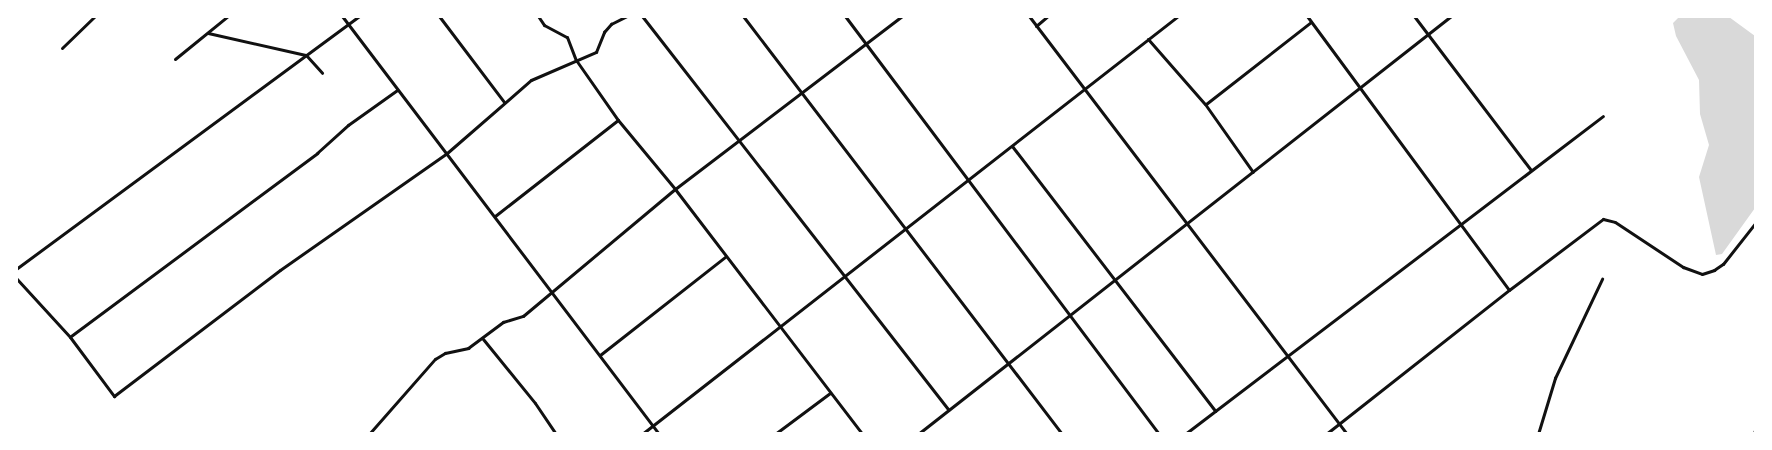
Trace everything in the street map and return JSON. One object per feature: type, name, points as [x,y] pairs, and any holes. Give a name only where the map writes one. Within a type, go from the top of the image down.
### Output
[{"type":"street","points":[[62,48],[95,16]]},
{"type":"street","points":[[175,59],[228,16]]},
{"type":"street","points":[[342,16],[659,434]]},
{"type":"street","points":[[16,269],[360,16]]},
{"type":"street","points":[[439,16],[504,102]]},
{"type":"street","points":[[538,16],[544,25],[567,38],[576,60],[618,120],[675,189],[862,434]]},
{"type":"street","points":[[16,278],[70,337],[114,396],[280,270],[447,153],[531,80],[596,52],[604,32],[611,24],[627,16]]},
{"type":"street","points":[[642,16],[842,276],[949,410]]},
{"type":"street","points":[[743,16],[1060,433]]},
{"type":"street","points":[[845,16],[1159,434]]},
{"type":"street","points":[[369,434],[435,359],[444,352],[468,348],[503,322],[524,316],[675,189],[902,16]]},
{"type":"street","points":[[1029,16],[1347,434]]},
{"type":"street","points":[[1036,26],[1048,16]]},
{"type":"street","points":[[642,434],[1178,16]]},
{"type":"street","points":[[1307,16],[1509,290]]},
{"type":"street","points":[[1414,16],[1531,170]]},
{"type":"street","points":[[918,434],[1451,16]]},
{"type":"street","points":[[1205,104],[1311,22]]},
{"type":"street","points":[[208,33],[306,55],[322,73]]},
{"type":"street","points":[[1148,39],[1205,104],[1253,172]]},
{"type":"street","points":[[70,337],[317,153],[348,125],[397,90]]},
{"type":"street","points":[[1185,434],[1603,116]]},
{"type":"street","points":[[495,216],[618,120]]},
{"type":"street","points":[[1012,146],[1215,411]]},
{"type":"street","points":[[1326,434],[1603,219],[1615,222],[1683,267],[1702,274],[1723,264],[1755,222]]},
{"type":"street","points":[[600,355],[725,257]]},
{"type":"street","points":[[1538,434],[1555,378],[1602,279]]},
{"type":"street","points":[[483,339],[536,403],[555,434]]},
{"type":"street","points":[[775,434],[830,393]]},
{"type":"shaded area","points":[[1680,16],[1729,17],[1755,36],[1755,208],[1722,254],[1716,255],[1699,177],[1709,145],[1700,114],[1699,80],[1676,36],[1673,23]]},
{"type":"railway","points":[[1753,434],[1756,429]]}]
